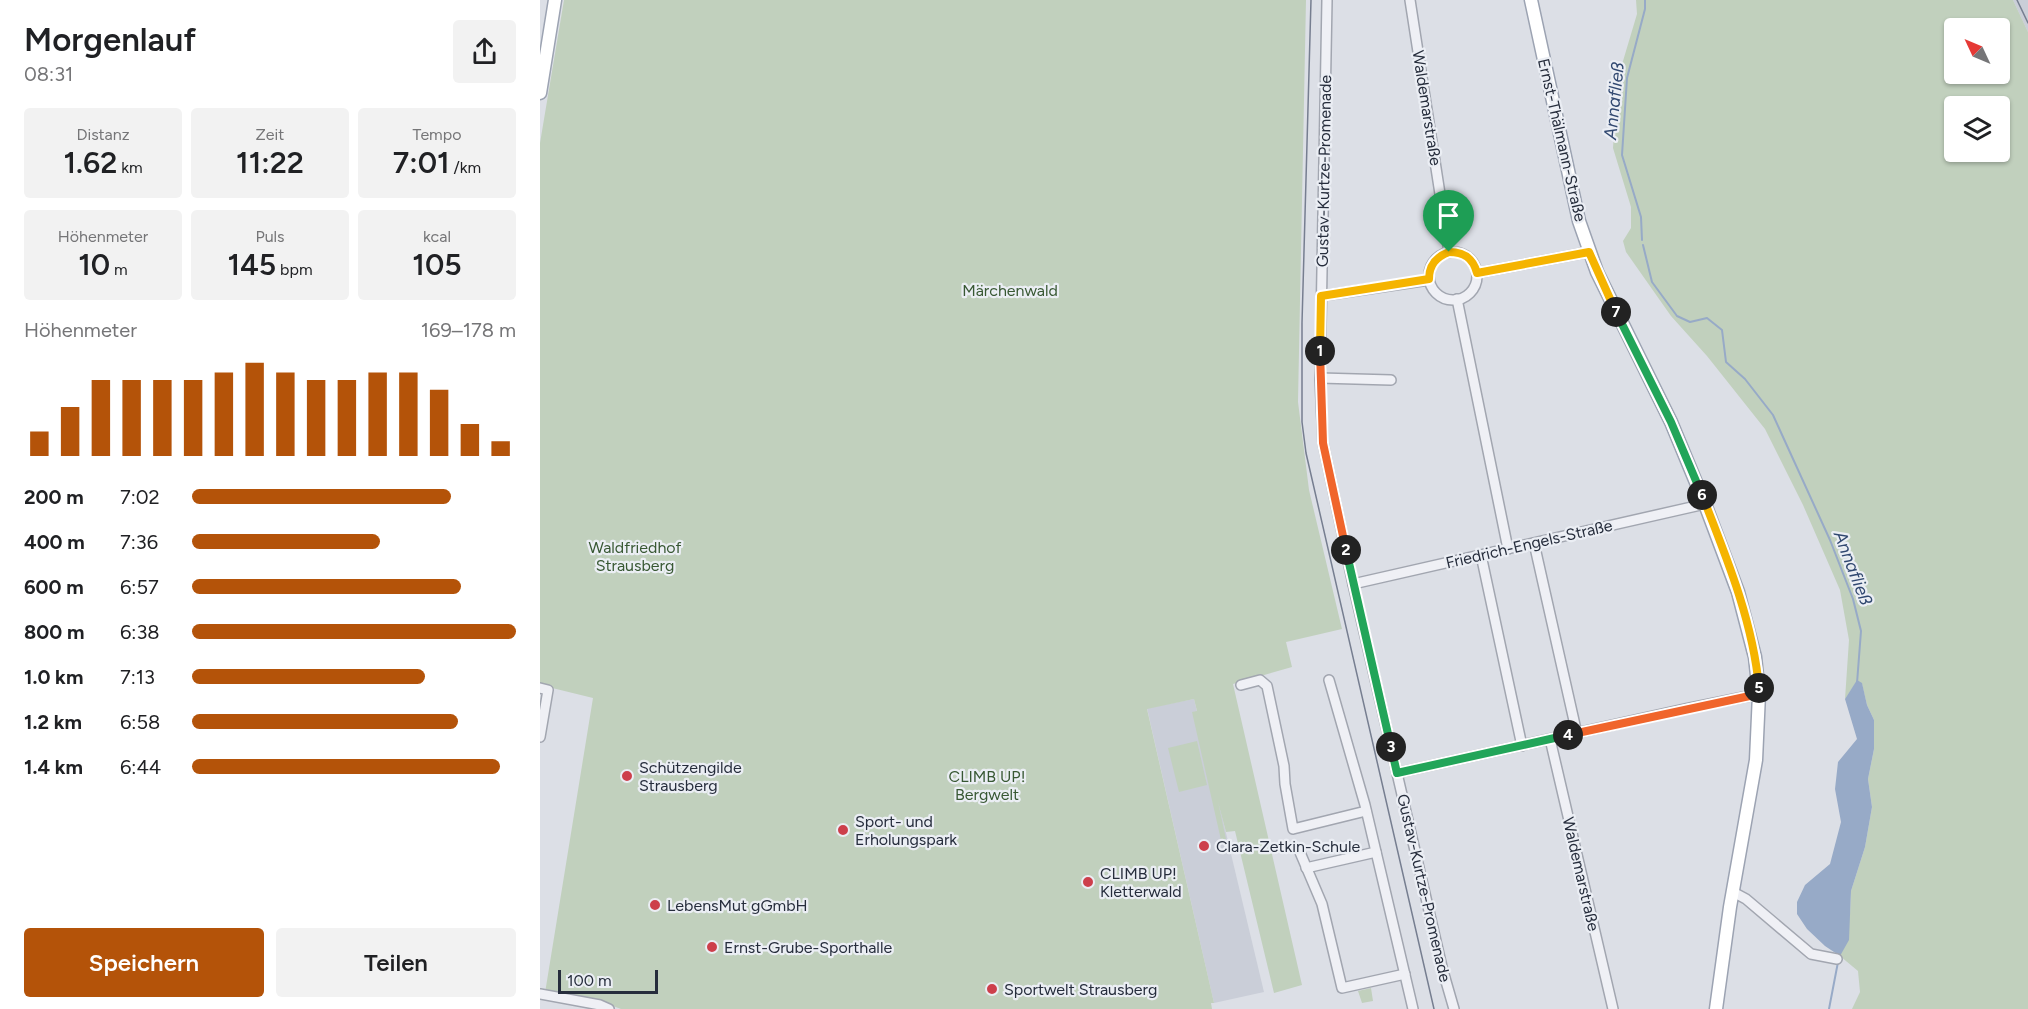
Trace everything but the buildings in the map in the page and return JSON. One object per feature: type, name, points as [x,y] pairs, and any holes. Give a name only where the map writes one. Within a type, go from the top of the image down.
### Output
[{"type":"main road","points":[[540,93],[542,67],[555,0]]},
{"type":"main road","name":"Ernst-Thälmann-Straße","points":[[1532,0],[1579,221],[1589,252],[1612,304],[1671,422],[1705,504],[1738,592],[1755,657],[1759,694],[1756,760],[1716,1009]]},
{"type":"street","name":"Gustav-Kurtze-Promenade","points":[[1327,0],[1320,378],[1323,443],[1353,584],[1443,971],[1454,1009]]},
{"type":"street","name":"Waldemarstraße","points":[[1410,0],[1449,252]]},
{"type":"street","points":[[1449,252],[1457,252],[1470,259],[1477,273],[1474,287],[1457,299],[1441,296],[1433,289],[1429,279],[1431,266],[1435,259],[1449,252]]},
{"type":"street","points":[[1477,273],[1589,252]]},
{"type":"street","points":[[1321,296],[1429,279]]},
{"type":"street","points":[[1457,299],[1509,549]]},
{"type":"street","points":[[1320,378],[1391,380]]},
{"type":"street","name":"Friedrich-Engels-Straße","points":[[1353,584],[1705,504]]},
{"type":"street","points":[[1534,543],[1577,734]]},
{"type":"street","points":[[1481,555],[1522,746]]},
{"type":"street","points":[[1241,685],[1260,680],[1267,686],[1284,766],[1293,829],[1366,811]]},
{"type":"street","points":[[1329,680],[1356,768],[1413,1009]]},
{"type":"street","points":[[540,688],[548,690],[540,737]]},
{"type":"street","points":[[1397,773],[1759,694]]},
{"type":"street","name":"Waldemarstraße","points":[[1550,739],[1613,1009]]},
{"type":"street","points":[[1299,850],[1322,904],[1342,988],[1404,974]]},
{"type":"street","points":[[1306,868],[1376,852]]},
{"type":"street","points":[[1733,892],[1746,899],[1811,954],[1836,959]]},
{"type":"street","points":[[540,994],[600,1005],[609,1009]]},
{"type":"shaded area","points":[[2013,0],[2028,0],[2028,32]]},
{"type":"shaded area","name":"Clara-Zetkin-Schule","points":[[1194,699],[1264,992],[1214,1003],[1147,708]]},
{"type":"green space","name":"Märchenwald","points":[[564,0],[1306,0],[1298,402],[1309,490],[1342,629],[1286,642],[1292,667],[1233,684],[1302,985],[1274,993],[1235,831],[1226,832],[1218,802],[1226,839],[1221,840],[1192,712],[1197,711],[1194,699],[1147,709],[1214,1003],[1211,1003],[1212,1009],[621,1009],[605,1003],[545,993],[593,698],[540,685],[540,143]]},
{"type":"green space","points":[[1636,0],[2013,0],[2028,32],[2028,1009],[1852,1009],[1860,992],[1858,971],[1840,956],[1850,914],[1851,891],[1865,847],[1872,807],[1868,779],[1874,749],[1874,720],[1867,705],[1862,684],[1857,681],[1845,699],[1849,640],[1840,590],[1803,505],[1765,429],[1707,356],[1671,316],[1626,252],[1623,241],[1631,228],[1631,207],[1613,148],[1616,105],[1623,61],[1637,14]]},
{"type":"green space","points":[[1197,741],[1207,785],[1179,792],[1168,748]]},
{"type":"green space","points":[[1371,988],[1373,1001],[1362,1003],[1358,991]]},
{"type":"water","points":[[1857,680],[1862,683],[1867,705],[1874,720],[1874,749],[1868,779],[1872,807],[1865,847],[1851,891],[1849,940],[1840,956],[1807,929],[1797,914],[1797,902],[1805,885],[1830,864],[1841,822],[1835,789],[1838,762],[1857,739],[1845,699]]},
{"type":"waterway","name":"Annafließ","points":[[1642,240],[1641,217],[1622,155],[1627,78],[1645,9],[1645,0]]},
{"type":"waterway","name":"Annafließ","points":[[1643,245],[1652,282],[1677,316],[1690,322],[1707,318],[1722,330],[1726,362],[1745,379],[1773,415],[1830,540],[1853,599],[1861,631],[1857,683]]},
{"type":"waterway","name":"Annafließ","points":[[1829,1009],[1838,962]]},
{"type":"tram line","points":[[1311,0],[1302,323],[1302,422],[1306,453],[1434,1009]]},
{"type":"tram line","points":[[2017,0],[2028,23]]},
{"type":"place","name":"Schützengilde Strausberg","points":[[627,776]]},
{"type":"place","name":"Sport- und Erholungspark","points":[[843,830]]},
{"type":"place","name":"Clara-Zetkin-Schule","points":[[1204,846]]},
{"type":"place","name":"CLIMB UP! Kletterwald","points":[[1088,882]]},
{"type":"place","name":"LebensMut gGmbH","points":[[655,905]]},
{"type":"place","name":"Ernst-Grube-Sporthalle","points":[[712,947]]},
{"type":"place","name":"Sportwelt Strausberg","points":[[992,989]]},
{"type":"route","points":[[1449,252],[1464,254],[1470,259],[1477,273],[1589,252],[1612,304],[1671,422],[1703,497],[1738,592],[1755,657],[1759,694],[1397,773],[1323,443],[1320,378],[1321,296],[1429,279],[1431,266],[1435,259],[1449,252]]},
{"type":"park label","name":"Waldfriedhof Strausberg","points":[[635,556]]},
{"type":"park label","name":"CLIMB UP! Bergwelt","points":[[987,785]]}]
